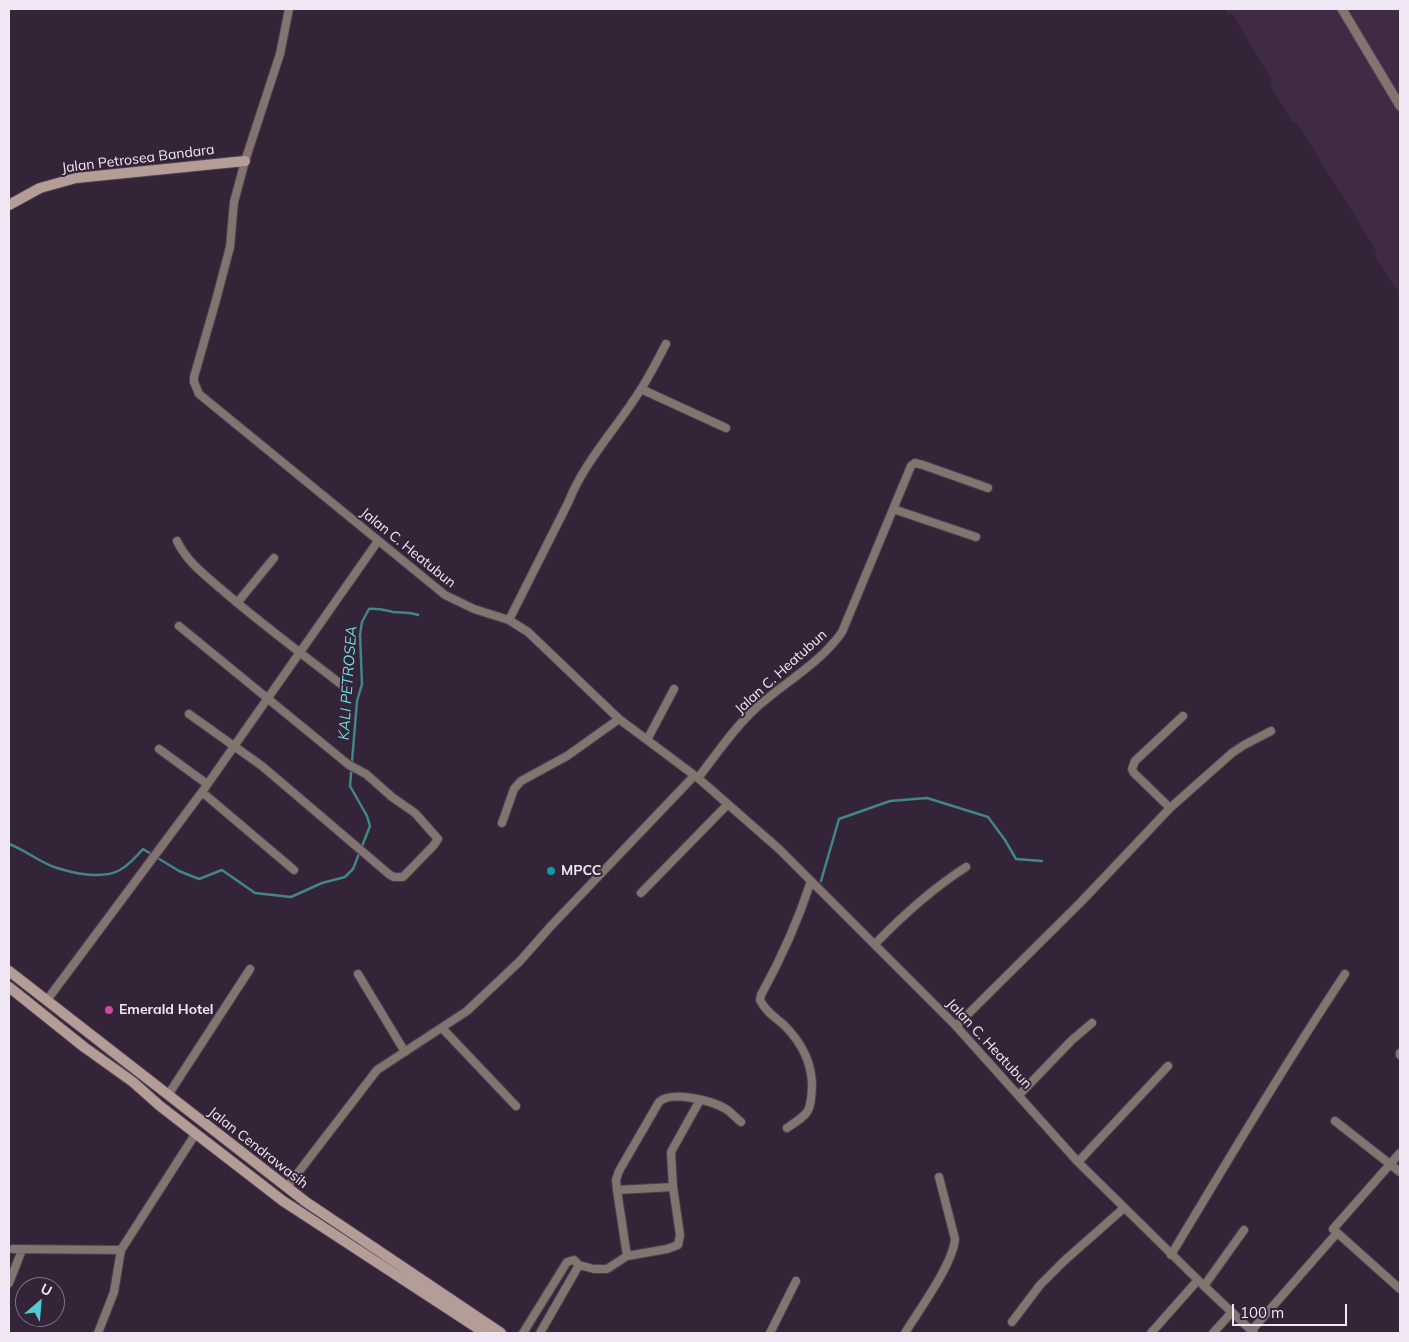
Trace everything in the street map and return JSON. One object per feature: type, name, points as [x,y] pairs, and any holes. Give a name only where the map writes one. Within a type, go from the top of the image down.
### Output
[{"type":"main road","name":"Jalan Petrosea Bandara","points":[[9,205],[40,188],[76,178],[245,161]]},
{"type":"main road","name":"Jalan Cendrawasih","points":[[9,971],[287,1188],[500,1333]]},
{"type":"main road","name":"Jalan Cendrawasih","points":[[9,987],[84,1048],[133,1082],[283,1201],[485,1333]]},
{"type":"street","name":"Jalan C. Heatubun","points":[[290,9],[280,54],[245,161],[234,202],[230,246],[194,377],[199,394],[445,595],[474,609],[509,620],[528,632],[619,719],[696,777],[779,849],[956,1026],[1078,1162],[1171,1255],[1253,1332]]},
{"type":"street","points":[[1342,9],[1400,106]]},
{"type":"street","points":[[509,620],[583,471],[641,389],[666,344]]},
{"type":"street","points":[[641,389],[726,428]]},
{"type":"street","name":"Jalan C. Heatubun","points":[[696,777],[755,709],[813,663],[839,637],[911,466],[923,464],[988,488]]},
{"type":"street","points":[[893,509],[976,537]]},
{"type":"street","points":[[47,1000],[202,792],[378,541]]},
{"type":"street","points":[[177,542],[188,560],[237,603],[342,684]]},
{"type":"street","points":[[237,603],[274,558]]},
{"type":"street","points":[[179,626],[349,765],[366,774],[394,799],[419,816],[438,839],[404,877],[394,877],[362,853],[262,766],[189,714]]},
{"type":"street","points":[[647,740],[674,689]]},
{"type":"street","points":[[1170,808],[1134,773],[1133,765],[1135,760],[1183,716]]},
{"type":"street","points":[[502,824],[514,789],[521,781],[567,756],[619,719]]},
{"type":"street","points":[[956,1026],[1081,902],[1170,808],[1232,753],[1272,731]]},
{"type":"street","points":[[159,749],[207,784]]},
{"type":"street","points":[[287,1188],[377,1070],[467,1010],[520,961],[550,927],[696,777]]},
{"type":"street","points":[[202,792],[294,870]]},
{"type":"street","points":[[642,893],[728,804]]},
{"type":"street","points":[[875,944],[925,896],[966,867]]},
{"type":"street","points":[[787,1128],[802,1118],[811,1105],[812,1077],[810,1065],[806,1052],[785,1026],[766,1010],[760,1000],[761,994],[779,962],[799,918],[811,881]]},
{"type":"street","points":[[168,1095],[250,969]]},
{"type":"street","points":[[358,974],[405,1052]]},
{"type":"street","points":[[1171,1255],[1299,1043],[1345,974]]},
{"type":"street","points":[[1019,1095],[1072,1040],[1092,1023]]},
{"type":"street","points":[[442,1028],[516,1106]]},
{"type":"street","points":[[1078,1162],[1168,1066]]},
{"type":"street","points":[[627,1256],[616,1180],[619,1171],[662,1100],[668,1097],[700,1100],[724,1108],[741,1122]]},
{"type":"street","points":[[523,1333],[567,1262],[574,1260],[579,1265],[594,1269],[607,1269],[627,1256],[667,1249],[679,1244],[680,1234],[673,1187],[671,1152],[700,1100]]},
{"type":"street","points":[[1335,1121],[1400,1172]]},
{"type":"street","points":[[98,1333],[114,1292],[121,1250],[196,1133]]},
{"type":"street","points":[[1400,1153],[1333,1229],[1400,1290]]},
{"type":"street","points":[[905,1333],[947,1265],[954,1248],[955,1239],[939,1177]]},
{"type":"street","points":[[618,1190],[673,1187]]},
{"type":"street","points":[[1012,1322],[1040,1285],[1064,1260],[1124,1208]]},
{"type":"street","points":[[1151,1333],[1201,1283],[1244,1230]]},
{"type":"street","points":[[1253,1332],[1337,1233]]},
{"type":"street","points":[[13,1249],[121,1250]]},
{"type":"street","points":[[9,1283],[22,1250]]},
{"type":"street","points":[[540,1333],[579,1265]]},
{"type":"street","points":[[770,1333],[796,1281]]},
{"type":"street","points":[[1213,1333],[1232,1312]]},
{"type":"shaded area","points":[[1224,9],[1400,9],[1400,289],[1397,290],[1374,255],[1377,252],[1337,187],[1296,122],[1293,122],[1270,86],[1273,82],[1232,13],[1228,15]]},
{"type":"waterway","name":"KALI PETROSEA","points":[[9,844],[54,867],[96,875],[105,875],[120,870],[143,849],[179,871],[199,879],[222,870],[255,893],[291,897],[322,883],[345,877],[353,869],[370,826],[367,816],[350,786],[357,701],[362,684],[360,635],[362,622],[369,609],[418,615]]},
{"type":"waterway","points":[[821,881],[839,819],[890,801],[927,798],[988,817],[1016,859],[1042,861]]},
{"type":"place","name":"MPCC","points":[[551,871]]},
{"type":"place","name":"Emerald Hotel","points":[[109,1010]]}]
